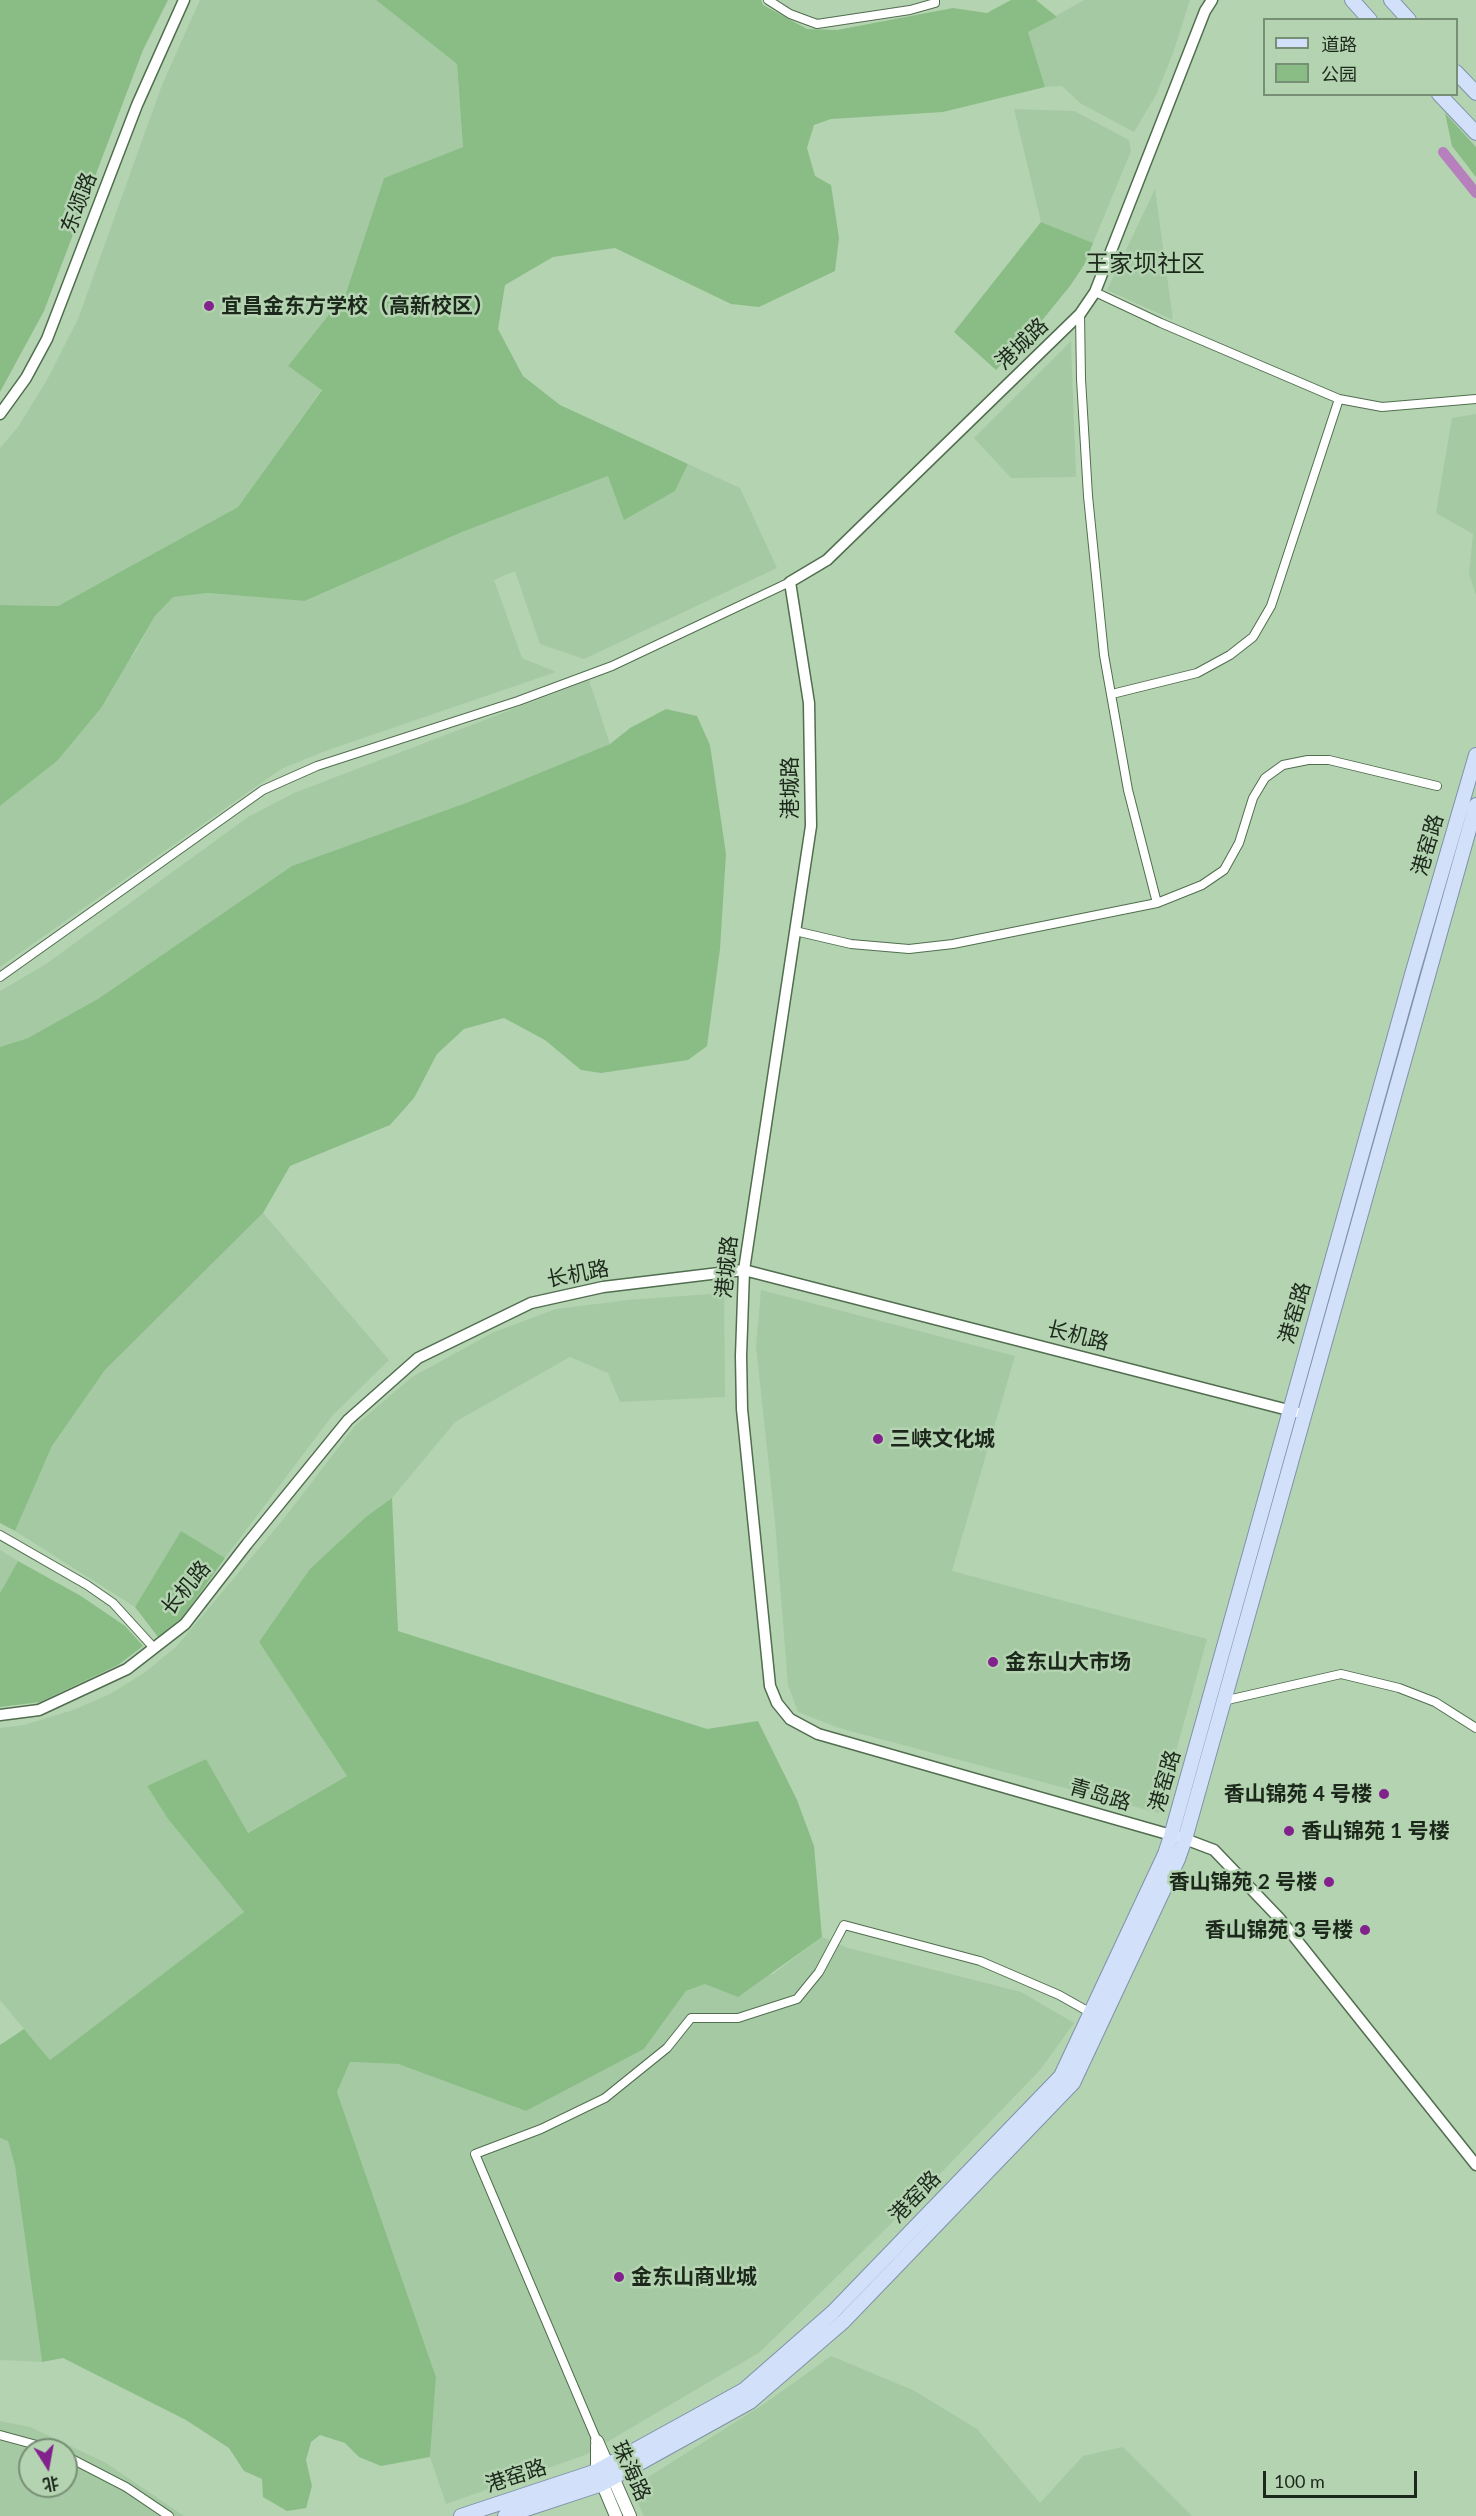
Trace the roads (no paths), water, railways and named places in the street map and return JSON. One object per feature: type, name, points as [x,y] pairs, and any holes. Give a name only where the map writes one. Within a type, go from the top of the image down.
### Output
[{"type":"main road","points":[[1352,0],[1368,18]]},
{"type":"main road","points":[[1391,0],[1407,18]]},
{"type":"main road","points":[[1458,74],[1476,93]]},
{"type":"main road","points":[[1441,96],[1476,133]]},
{"type":"main road","name":"港窑路","points":[[506,2516],[605,2474],[750,2403],[843,2322],[1073,2084],[1178,1859],[1178,1837],[1289,1411],[1409,982],[1476,755]]},
{"type":"main road","name":"港窑路","points":[[461,2516],[605,2474],[744,2390],[833,2312],[1062,2076],[1165,1854],[1178,1837],[1222,1701],[1476,805]]},
{"type":"main road","name":"珠海路","points":[[597,2441],[616,2516]]},
{"type":"main road","name":"珠海路","points":[[605,2474],[630,2516]]},
{"type":"street","name":"东颂路","points":[[0,414],[26,378],[47,339],[137,105],[184,0]]},
{"type":"street","points":[[768,0],[790,14],[817,24],[910,10],[935,3],[935,0]]},
{"type":"street","name":"港城路","points":[[790,1719],[777,1702],[770,1686],[746,1455],[741,1356],[744,1270],[811,826],[809,703],[790,582],[827,560],[1080,314],[1095,292],[1205,11],[1212,0]]},
{"type":"street","points":[[1095,292],[1338,399],[1382,407],[1476,399]]},
{"type":"street","points":[[1080,314],[1081,379],[1088,496],[1104,655],[1128,790],[1157,903]]},
{"type":"street","points":[[1112,694],[1197,673],[1230,655],[1253,637],[1271,606],[1338,399]]},
{"type":"street","points":[[0,977],[263,790],[317,766],[518,701],[612,666],[790,582]]},
{"type":"street","points":[[795,931],[851,944],[909,949],[953,944],[1157,903],[1202,885],[1224,870],[1239,843],[1253,798],[1265,778],[1283,765],[1308,760],[1329,760],[1437,786]]},
{"type":"street","name":"长机路","points":[[0,1715],[39,1710],[127,1669],[185,1623],[348,1420],[418,1358],[531,1303],[603,1287],[744,1270],[1304,1414]]},
{"type":"street","points":[[0,1535],[87,1585],[113,1603],[154,1648]]},
{"type":"street","points":[[1222,1701],[1341,1674],[1408,1692],[1435,1702],[1476,1728]]},
{"type":"street","name":"青岛路","points":[[790,1719],[818,1734],[1178,1837],[1214,1850],[1280,1919],[1476,2165]]},
{"type":"street","points":[[597,2441],[475,2154],[542,2129],[605,2098],[667,2048],[692,2018],[738,2018],[797,1999],[819,1972],[844,1925],[980,1961],[1059,1995],[1091,2013]]},
{"type":"street","points":[[0,2435],[18,2440]]},
{"type":"street","points":[[78,2462],[126,2487],[169,2516]]},
{"type":"waterway","points":[[1443,152],[1476,193]]},
{"type":"place","name":"宜昌金东方学校（高新校区）","points":[[209,306]]},
{"type":"place","name":"三峡文化城","points":[[878,1439]]},
{"type":"place","name":"金东山大市场","points":[[993,1662]]},
{"type":"place","name":"香山锦苑 4 号楼","points":[[1384,1794]]},
{"type":"place","name":"香山锦苑 1 号楼","points":[[1289,1831]]},
{"type":"place","name":"香山锦苑 2 号楼","points":[[1329,1882]]},
{"type":"place","name":"香山锦苑 3 号楼","points":[[1365,1930]]},
{"type":"place","name":"金东山商业城","points":[[619,2277]]},
{"type":"district","name":"王家坝社区","points":[[1145,264]]}]
